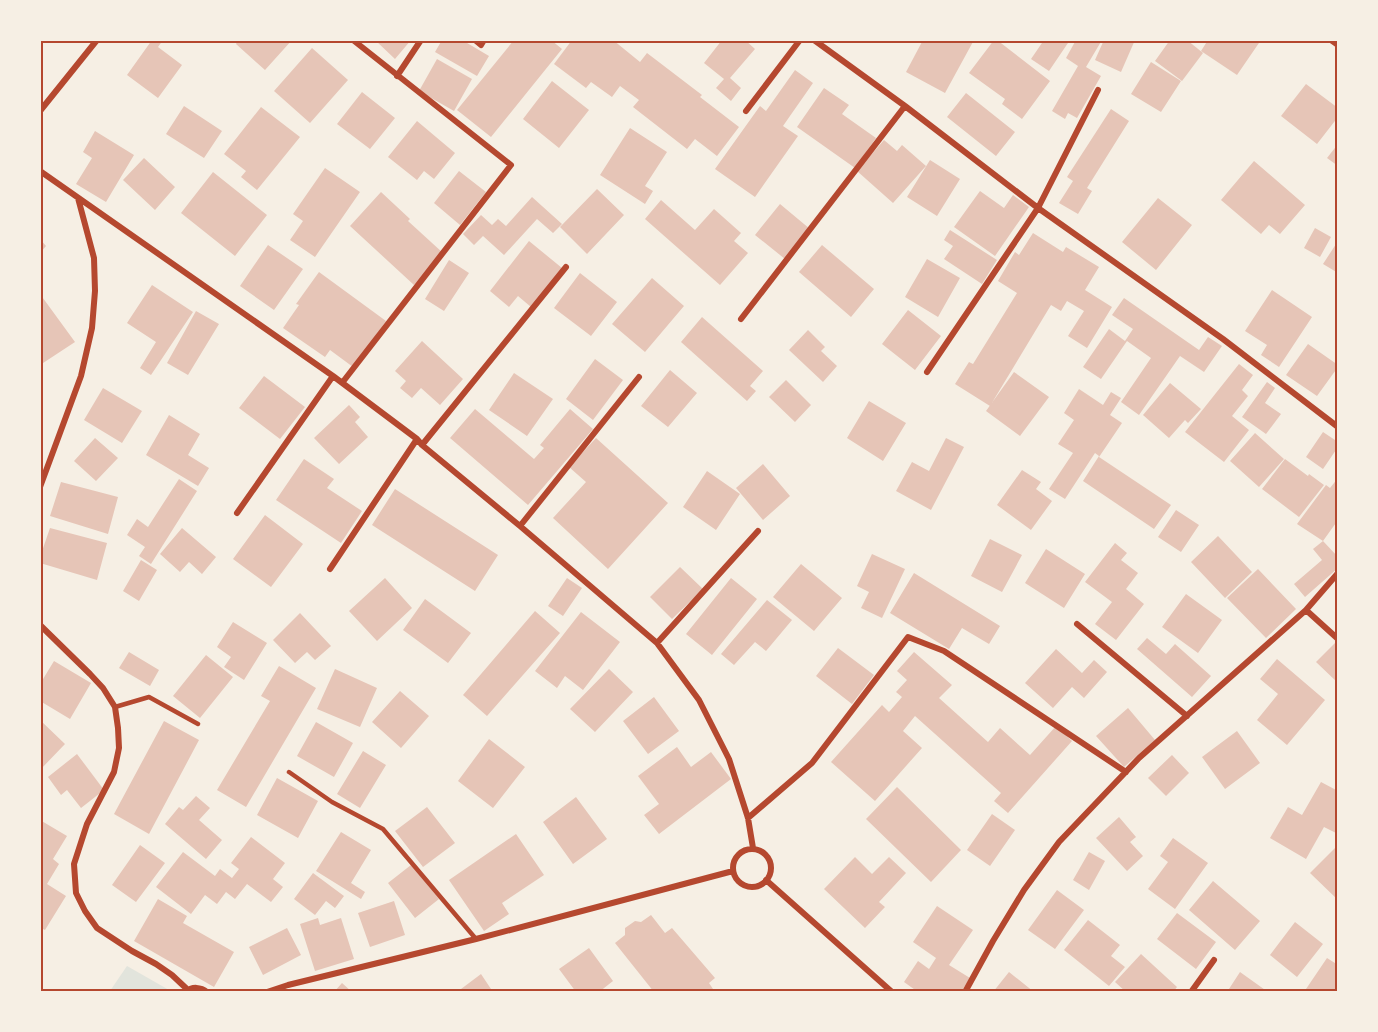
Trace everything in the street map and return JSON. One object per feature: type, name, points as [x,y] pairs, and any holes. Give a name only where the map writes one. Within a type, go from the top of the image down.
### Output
[{"type":"street","points":[[40,111],[97,40]]},
{"type":"street","points":[[342,384],[511,165],[352,40]]},
{"type":"street","points":[[397,76],[421,40]]},
{"type":"street","points":[[475,40],[481,45],[484,40]]},
{"type":"street","points":[[746,111],[800,40]]},
{"type":"street","points":[[814,40],[905,106],[1038,208],[1223,339],[1338,427]]},
{"type":"street","points":[[1331,40],[1338,45]]},
{"type":"street","points":[[927,372],[1038,208],[1098,90]]},
{"type":"street","points":[[741,319],[905,106]]},
{"type":"street","points":[[40,171],[333,376],[417,439],[657,643],[699,700],[729,759],[748,818],[753,848]]},
{"type":"street","points":[[40,487],[81,376],[92,328],[95,291],[94,258],[78,197]]},
{"type":"street","points":[[422,445],[566,267]]},
{"type":"street","points":[[237,513],[333,376]]},
{"type":"street","points":[[520,526],[639,377]]},
{"type":"street","points":[[330,568],[417,439]]},
{"type":"street","points":[[657,643],[758,531]]},
{"type":"street","points":[[965,992],[1024,890],[1059,842],[1139,758],[1306,610],[1338,573]]},
{"type":"street","points":[[1306,610],[1338,639]]},
{"type":"street","points":[[1077,624],[1187,716]]},
{"type":"street","points":[[40,625],[103,688],[115,707],[120,748],[114,772],[87,824],[74,864],[76,893],[97,928],[172,975],[187,991],[195,987],[207,992]]},
{"type":"street","points":[[748,818],[812,763],[908,637],[944,651],[1126,772]]},
{"type":"street","points":[[753,848],[765,854],[769,860],[770,874],[761,884],[743,885],[735,877],[733,864],[735,857],[740,853],[753,848]]},
{"type":"street","points":[[267,992],[733,871]]},
{"type":"street","points":[[766,880],[892,992]]},
{"type":"street","points":[[1191,992],[1214,960]]},
{"type":"street","points":[[288,985],[293,992]]},
{"type":"lane","points":[[115,707],[149,697],[198,724]]},
{"type":"lane","points":[[289,772],[332,802],[383,829],[476,939]]},
{"type":"shaded area","points":[[127,966],[169,990],[110,991]]},
{"type":"building","points":[[152,40],[163,40],[158,47],[182,65],[158,98],[127,75]]},
{"type":"building","points":[[238,40],[292,40],[265,70],[236,44]]},
{"type":"building","points":[[375,40],[411,40],[395,59]]},
{"type":"building","points":[[442,40],[462,40],[489,56],[477,76],[435,52]]},
{"type":"building","points":[[514,40],[551,40],[562,49],[491,137],[457,110]]},
{"type":"building","points":[[572,40],[613,40],[640,62],[647,53],[739,127],[717,156],[695,139],[687,149],[633,107],[639,100],[620,86],[612,97],[591,82],[586,88],[554,64]]},
{"type":"building","points":[[722,40],[745,40],[755,49],[730,78],[741,88],[731,101],[716,88],[724,79],[704,63]]},
{"type":"building","points":[[923,40],[974,40],[945,93],[906,72]]},
{"type":"building","points":[[994,40],[1050,81],[1022,119],[1002,104],[1005,99],[969,73]]},
{"type":"building","points":[[1044,40],[1070,40],[1049,71],[1031,59]]},
{"type":"building","points":[[1076,40],[1102,40],[1086,67],[1101,76],[1077,118],[1068,113],[1065,119],[1052,111],[1078,66],[1066,58]]},
{"type":"building","points":[[1104,40],[1135,40],[1121,72],[1095,60]]},
{"type":"building","points":[[1170,40],[1187,40],[1203,53],[1182,81],[1155,61]]},
{"type":"building","points":[[1208,40],[1261,40],[1237,75],[1201,51]]},
{"type":"building","points":[[312,48],[348,80],[310,123],[274,91]]},
{"type":"building","points":[[437,59],[472,79],[454,111],[419,91]]},
{"type":"building","points":[[1151,62],[1181,81],[1161,112],[1131,94]]},
{"type":"building","points":[[795,70],[813,83],[783,126],[798,136],[755,197],[715,169],[760,106],[766,111]]},
{"type":"building","points":[[552,81],[589,110],[559,148],[523,119]]},
{"type":"building","points":[[1306,84],[1338,108],[1338,117],[1317,144],[1281,116]]},
{"type":"building","points":[[824,88],[849,105],[842,114],[876,138],[855,168],[797,127]]},
{"type":"building","points":[[362,92],[395,118],[370,149],[337,124]]},
{"type":"building","points":[[966,93],[1015,132],[996,156],[947,117]]},
{"type":"building","points":[[184,106],[222,131],[204,158],[166,134]]},
{"type":"building","points":[[261,107],[300,137],[257,190],[241,177],[246,171],[224,154]]},
{"type":"building","points":[[1111,109],[1129,121],[1087,188],[1092,191],[1078,214],[1059,203],[1073,181],[1067,177]]},
{"type":"building","points":[[417,121],[455,153],[434,179],[424,171],[417,180],[388,157]]},
{"type":"building","points":[[630,128],[667,152],[645,186],[653,191],[645,204],[600,175]]},
{"type":"building","points":[[95,131],[134,155],[106,202],[76,184],[92,158],[83,152]]},
{"type":"building","points":[[884,140],[897,151],[902,145],[926,166],[893,203],[857,171]]},
{"type":"building","points":[[1338,144],[1338,166],[1327,158]]},
{"type":"building","points":[[144,158],[175,187],[155,210],[123,180]]},
{"type":"building","points":[[930,160],[960,179],[937,216],[907,197]]},
{"type":"building","points":[[1254,161],[1305,205],[1280,234],[1269,225],[1261,234],[1221,200]]},
{"type":"building","points":[[325,168],[360,192],[315,257],[290,240],[303,221],[293,214]]},
{"type":"building","points":[[459,171],[486,192],[460,225],[434,203]]},
{"type":"building","points":[[213,172],[267,215],[235,256],[181,213]]},
{"type":"building","points":[[597,189],[624,215],[587,254],[560,227]]},
{"type":"building","points":[[980,191],[1004,208],[1013,195],[1029,207],[995,256],[954,227]]},
{"type":"building","points":[[381,192],[443,253],[414,285],[350,226]]},
{"type":"building","points":[[532,197],[562,224],[553,233],[537,219],[504,255],[483,236],[474,245],[463,234],[481,215],[492,225],[498,219],[506,226]]},
{"type":"building","points":[[1158,198],[1192,225],[1156,270],[1122,242]]},
{"type":"building","points":[[661,200],[695,230],[714,209],[741,233],[734,241],[748,253],[720,285],[645,219]]},
{"type":"building","points":[[780,204],[810,229],[785,259],[755,235]]},
{"type":"building","points":[[1315,228],[1331,237],[1320,257],[1304,248]]},
{"type":"building","points":[[950,230],[997,260],[982,284],[944,259],[953,246],[944,240]]},
{"type":"building","points":[[1033,233],[1063,252],[1066,247],[1099,267],[1085,290],[1112,307],[1087,348],[1068,336],[1084,311],[1067,301],[1061,311],[1051,305],[990,406],[955,384],[969,362],[973,364],[1017,293],[998,281],[1015,252],[1019,255]]},
{"type":"building","points":[[40,239],[46,246],[40,253]]},
{"type":"building","points":[[529,241],[562,268],[531,307],[518,296],[509,307],[490,291]]},
{"type":"building","points":[[1338,241],[1338,273],[1323,264]]},
{"type":"building","points":[[268,245],[303,269],[274,310],[240,286]]},
{"type":"building","points":[[822,245],[874,289],[851,317],[799,272]]},
{"type":"building","points":[[927,259],[960,278],[938,317],[905,297]]},
{"type":"building","points":[[449,260],[469,273],[444,311],[425,299]]},
{"type":"building","points":[[319,272],[386,321],[353,367],[330,350],[325,357],[283,328],[299,305],[296,304]]},
{"type":"building","points":[[580,273],[617,302],[591,336],[554,308]]},
{"type":"building","points":[[652,278],[684,306],[645,352],[612,324]]},
{"type":"building","points":[[152,285],[193,312],[151,375],[140,368],[156,342],[127,323]]},
{"type":"building","points":[[1272,290],[1312,317],[1279,367],[1261,355],[1267,345],[1245,331]]},
{"type":"building","points":[[40,294],[75,342],[40,365]]},
{"type":"building","points":[[1124,298],[1199,350],[1208,337],[1222,346],[1204,372],[1180,356],[1139,415],[1121,402],[1151,358],[1127,341],[1101,379],[1083,367],[1109,329],[1125,341],[1133,329],[1112,315]]},
{"type":"building","points":[[908,310],[941,336],[915,370],[882,344]]},
{"type":"building","points":[[196,311],[219,324],[188,375],[167,363]]},
{"type":"building","points":[[702,317],[763,371],[750,386],[756,391],[747,401],[681,342]]},
{"type":"building","points":[[808,330],[825,347],[821,351],[837,366],[823,382],[789,350]]},
{"type":"building","points":[[422,341],[463,379],[440,405],[421,388],[412,398],[400,388],[406,381],[395,371]]},
{"type":"building","points":[[1308,344],[1338,365],[1317,396],[1286,375]]},
{"type":"building","points":[[595,359],[623,380],[593,420],[566,399]]},
{"type":"building","points":[[1239,364],[1253,375],[1242,390],[1248,396],[1232,416],[1249,430],[1224,462],[1185,432]]},
{"type":"building","points":[[670,370],[697,393],[668,427],[641,406]]},
{"type":"building","points":[[1014,372],[1049,397],[1020,436],[986,411]]},
{"type":"building","points":[[514,373],[553,399],[527,436],[489,410]]},
{"type":"building","points":[[264,376],[305,407],[280,439],[239,408]]},
{"type":"building","points":[[786,380],[811,405],[795,422],[769,397]]},
{"type":"building","points":[[1267,382],[1275,388],[1265,403],[1281,414],[1266,434],[1242,417]]},
{"type":"building","points":[[1170,383],[1201,409],[1188,423],[1185,420],[1169,438],[1143,415]]},
{"type":"building","points":[[103,388],[142,411],[122,443],[84,420]]},
{"type":"building","points":[[1079,389],[1103,405],[1111,392],[1121,398],[1110,415],[1122,423],[1099,457],[1171,505],[1154,529],[1083,481],[1099,456],[1095,453],[1065,499],[1049,489],[1073,453],[1058,444],[1074,420],[1064,413]]},
{"type":"building","points":[[869,401],[906,423],[883,461],[847,438]]},
{"type":"building","points":[[349,405],[360,417],[355,422],[368,437],[339,464],[314,438]]},
{"type":"building","points":[[475,409],[534,459],[544,448],[540,445],[570,409],[593,429],[528,505],[450,438]]},
{"type":"building","points":[[169,415],[200,434],[188,455],[209,468],[198,486],[146,455]]},
{"type":"building","points":[[1323,432],[1338,442],[1338,447],[1323,469],[1306,457]]},
{"type":"building","points":[[1255,433],[1284,459],[1259,487],[1230,461]]},
{"type":"building","points":[[95,438],[118,458],[96,481],[74,461]]},
{"type":"building","points":[[596,438],[668,503],[608,569],[553,518],[586,482],[569,467]]},
{"type":"building","points":[[946,438],[964,447],[931,510],[896,491],[912,462],[929,471]]},
{"type":"building","points":[[304,459],[334,479],[327,488],[362,511],[341,543],[276,500]]},
{"type":"building","points":[[1285,459],[1324,485],[1299,517],[1262,489]]},
{"type":"building","points":[[763,464],[790,496],[763,520],[736,488]]},
{"type":"building","points":[[1022,470],[1041,482],[1036,489],[1052,501],[1031,530],[997,505]]},
{"type":"building","points":[[707,471],[740,494],[716,530],[683,507]]},
{"type":"building","points":[[1338,478],[1338,520],[1323,541],[1297,524],[1326,485],[1330,488]]},
{"type":"building","points":[[179,479],[197,491],[151,564],[139,556],[145,547],[127,535],[137,519],[148,527]]},
{"type":"building","points":[[61,482],[118,497],[108,534],[50,516]]},
{"type":"building","points":[[395,489],[498,555],[475,591],[372,525]]},
{"type":"building","points":[[1176,510],[1199,525],[1181,552],[1158,537]]},
{"type":"building","points":[[265,515],[303,544],[271,587],[233,559]]},
{"type":"building","points":[[50,528],[107,543],[97,580],[40,563]]},
{"type":"building","points":[[182,528],[216,557],[202,574],[189,562],[180,572],[160,554]]},
{"type":"building","points":[[1218,536],[1252,572],[1225,598],[1191,562]]},
{"type":"building","points":[[990,539],[1022,555],[1002,592],[971,576]]},
{"type":"building","points":[[1323,541],[1338,557],[1338,568],[1305,597],[1294,584],[1322,560],[1313,549]]},
{"type":"building","points":[[1115,543],[1127,553],[1121,560],[1138,573],[1126,589],[1144,604],[1116,640],[1095,624],[1112,602],[1085,582]]},
{"type":"building","points":[[1046,549],[1085,574],[1064,608],[1025,583]]},
{"type":"building","points":[[872,554],[905,569],[882,618],[861,608],[869,592],[857,586]]},
{"type":"building","points":[[141,560],[157,570],[139,601],[123,591]]},
{"type":"building","points":[[801,564],[842,598],[814,631],[773,597]]},
{"type":"building","points":[[680,567],[703,589],[672,619],[650,597]]},
{"type":"building","points":[[1258,569],[1296,609],[1266,638],[1227,598]]},
{"type":"building","points":[[914,573],[1000,626],[989,644],[962,628],[949,649],[890,613]]},
{"type":"building","points":[[385,578],[412,608],[377,641],[349,611]]},
{"type":"building","points":[[567,578],[582,588],[563,616],[548,606]]},
{"type":"building","points":[[731,578],[757,599],[712,655],[686,634]]},
{"type":"building","points":[[1186,594],[1222,620],[1198,653],[1162,627]]},
{"type":"building","points":[[425,599],[471,633],[448,663],[403,630]]},
{"type":"building","points":[[767,600],[792,620],[766,651],[755,642],[734,665],[721,654]]},
{"type":"building","points":[[535,611],[560,633],[487,716],[463,695]]},
{"type":"building","points":[[581,612],[620,642],[583,690],[565,676],[557,688],[535,671]]},
{"type":"building","points":[[300,613],[331,646],[315,660],[307,652],[295,663],[273,640]]},
{"type":"building","points":[[233,622],[267,643],[244,680],[224,667],[231,657],[217,647]]},
{"type":"building","points":[[1147,638],[1166,654],[1175,644],[1211,676],[1192,697],[1137,649]]},
{"type":"building","points":[[1338,640],[1338,683],[1316,662]]},
{"type":"building","points":[[838,648],[874,675],[852,704],[816,676]]},
{"type":"building","points":[[1056,649],[1082,673],[1094,660],[1107,672],[1084,698],[1072,687],[1053,708],[1025,683]]},
{"type":"building","points":[[129,652],[159,670],[150,686],[119,668]]},
{"type":"building","points":[[914,652],[952,685],[939,698],[988,742],[1000,728],[1030,755],[1056,726],[1072,741],[1008,813],[994,801],[1001,793],[915,716],[903,731],[922,748],[875,801],[831,762],[882,705],[889,712],[902,697],[896,692],[907,680],[897,671]]},
{"type":"building","points":[[206,655],[233,677],[200,718],[173,696]]},
{"type":"building","points":[[1277,659],[1325,700],[1287,745],[1257,720],[1278,694],[1260,679]]},
{"type":"building","points":[[54,661],[91,683],[70,719],[40,701],[40,684]]},
{"type":"building","points":[[279,666],[316,688],[246,807],[217,790],[270,701],[261,696]]},
{"type":"building","points":[[335,669],[377,688],[360,727],[317,709]]},
{"type":"building","points":[[609,669],[633,692],[595,732],[570,709]]},
{"type":"building","points":[[400,691],[429,716],[401,748],[372,722]]},
{"type":"building","points":[[654,697],[679,731],[648,754],[623,721]]},
{"type":"building","points":[[1128,708],[1155,740],[1124,767],[1096,736]]},
{"type":"building","points":[[40,720],[65,744],[40,770]]},
{"type":"building","points":[[164,721],[199,740],[149,834],[114,814]]},
{"type":"building","points":[[316,722],[353,743],[334,777],[297,756]]},
{"type":"building","points":[[1237,731],[1260,763],[1225,789],[1202,757]]},
{"type":"building","points":[[489,739],[525,767],[493,808],[458,781]]},
{"type":"building","points":[[677,747],[691,767],[711,752],[731,779],[659,834],[644,815],[659,804],[638,776]]},
{"type":"building","points":[[363,751],[386,765],[360,808],[337,794]]},
{"type":"building","points":[[77,754],[104,790],[81,808],[67,790],[61,795],[48,777]]},
{"type":"building","points":[[1172,755],[1189,773],[1166,796],[1148,778]]},
{"type":"building","points":[[277,778],[318,801],[298,838],[257,815]]},
{"type":"building","points":[[1321,782],[1338,791],[1338,834],[1324,827],[1306,859],[1270,838],[1288,807],[1302,815]]},
{"type":"building","points":[[897,787],[961,850],[931,882],[866,819]]},
{"type":"building","points":[[196,796],[210,808],[199,820],[222,840],[206,859],[165,824],[179,807],[183,810]]},
{"type":"building","points":[[576,797],[607,839],[573,864],[543,822]]},
{"type":"building","points":[[427,807],[455,843],[423,867],[395,831]]},
{"type":"building","points":[[992,814],[1015,830],[990,866],[967,850]]},
{"type":"building","points":[[1119,817],[1136,837],[1130,842],[1143,856],[1127,871],[1096,838]]},
{"type":"building","points":[[40,820],[67,836],[53,859],[59,864],[47,884],[66,896],[45,930],[43,929],[40,934]]},
{"type":"building","points":[[341,832],[371,850],[351,883],[365,892],[361,899],[316,871]]},
{"type":"building","points":[[516,834],[544,875],[502,903],[509,914],[484,931],[449,880]]},
{"type":"building","points":[[251,837],[285,863],[273,879],[283,887],[271,902],[247,884],[235,899],[226,892],[217,904],[205,895],[191,914],[156,887],[183,852],[215,876],[220,869],[232,878],[239,869],[231,863]]},
{"type":"building","points":[[1173,838],[1208,863],[1175,909],[1148,889],[1168,862],[1160,856]]},
{"type":"building","points":[[140,845],[165,863],[136,902],[112,885]]},
{"type":"building","points":[[1338,845],[1338,900],[1310,873]]},
{"type":"building","points":[[1089,852],[1105,861],[1089,890],[1073,880]]},
{"type":"building","points":[[855,857],[872,874],[889,857],[906,873],[879,902],[885,907],[865,928],[824,889]]},
{"type":"building","points":[[411,865],[439,899],[415,918],[388,883]]},
{"type":"building","points":[[313,873],[344,896],[335,908],[326,901],[315,915],[294,899]]},
{"type":"building","points":[[1213,881],[1260,921],[1235,950],[1189,910]]},
{"type":"building","points":[[1057,890],[1084,910],[1055,949],[1028,930]]},
{"type":"building","points":[[158,899],[187,916],[183,923],[234,952],[214,987],[134,941]]},
{"type":"building","points":[[394,901],[405,935],[370,947],[358,913]]},
{"type":"building","points":[[937,906],[973,930],[949,965],[970,978],[961,992],[918,992],[904,982],[918,961],[929,969],[936,958],[913,942]]},
{"type":"building","points":[[1177,913],[1216,942],[1196,969],[1157,939]]},
{"type":"building","points":[[651,915],[665,933],[672,928],[715,978],[709,983],[713,989],[710,992],[654,992],[615,943],[625,935],[625,928]]},
{"type":"building","points":[[318,918],[320,925],[341,918],[354,959],[315,971],[300,924]]},
{"type":"building","points":[[1088,920],[1120,945],[1111,956],[1125,967],[1109,986],[1064,950]]},
{"type":"building","points":[[1295,922],[1323,944],[1297,977],[1270,955]]},
{"type":"building","points":[[287,928],[301,955],[263,975],[249,947]]},
{"type":"building","points":[[589,948],[613,981],[599,992],[576,992],[559,969]]},
{"type":"building","points":[[1141,954],[1177,987],[1173,992],[1126,992],[1115,982]]},
{"type":"building","points":[[1327,958],[1338,965],[1338,992],[1309,992],[1306,989]]},
{"type":"building","points":[[1009,972],[1034,992],[993,992]]},
{"type":"building","points":[[1240,972],[1268,992],[1227,992]]},
{"type":"building","points":[[481,974],[493,992],[457,992]]},
{"type":"building","points":[[342,983],[352,992],[334,992]]}]
